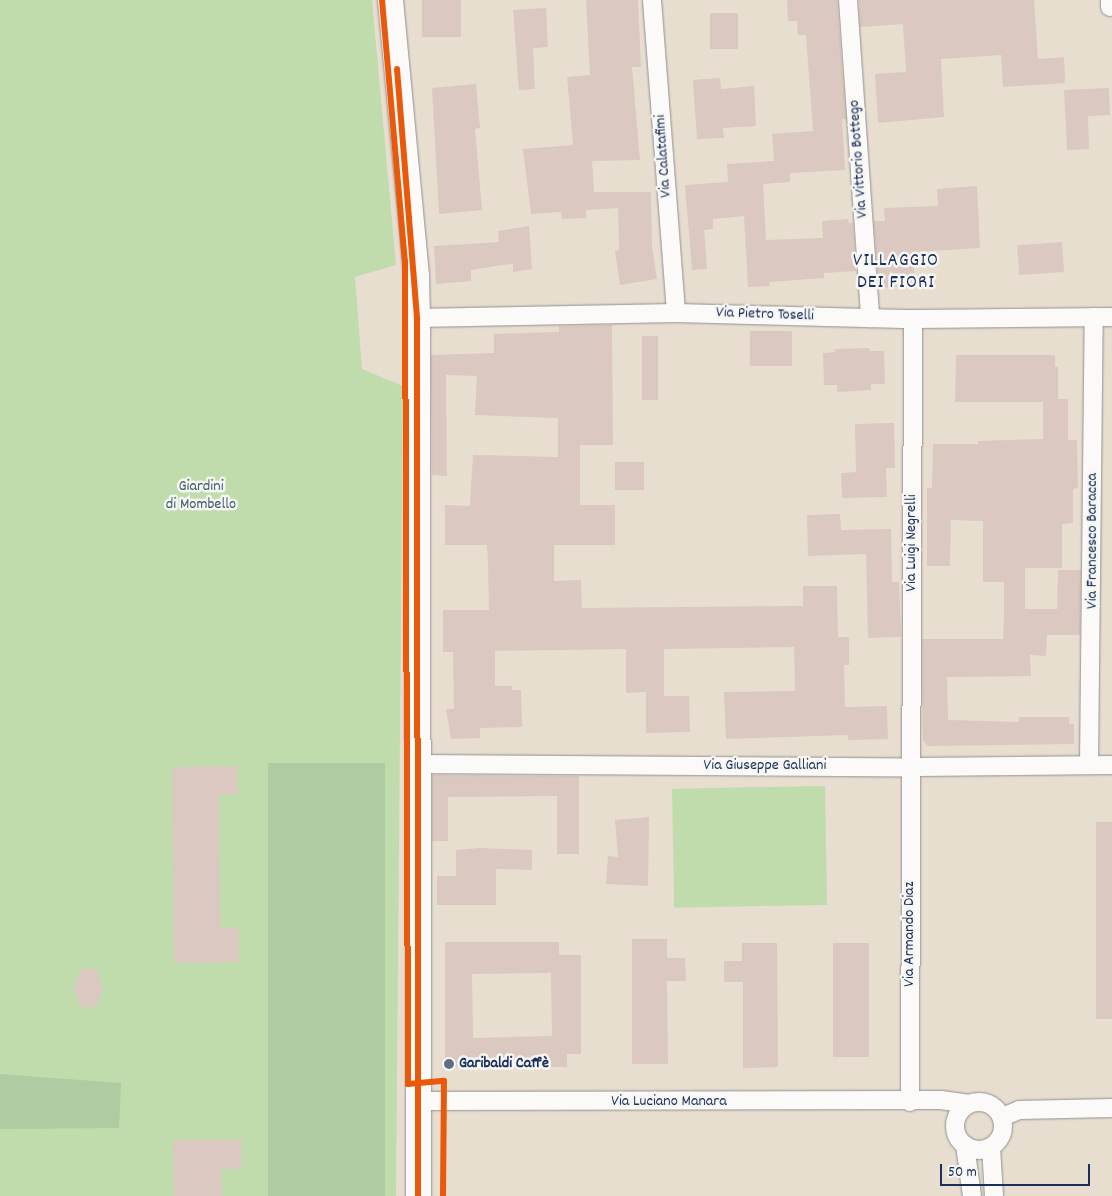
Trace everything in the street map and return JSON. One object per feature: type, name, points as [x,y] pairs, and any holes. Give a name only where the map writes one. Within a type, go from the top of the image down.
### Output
[{"type":"street","points":[[390,0],[416,276],[417,318],[418,1196]]},
{"type":"street","name":"Via Calatafimi","points":[[652,0],[676,313]]},
{"type":"street","name":"Via Vittorio Bottego","points":[[848,0],[870,318]]},
{"type":"street","name":"Via Pietro Toselli","points":[[417,318],[676,313],[913,319],[1112,317]]},
{"type":"street","name":"Via Francesco Baracca","points":[[1089,765],[1094,317]]},
{"type":"street","name":"Via Luigi Negrelli","points":[[910,767],[913,319]]},
{"type":"street","name":"Via Giuseppe Galliani","points":[[419,764],[910,767],[1112,765]]},
{"type":"street","name":"Via Armando Diaz","points":[[910,767],[915,1101]]},
{"type":"street","name":"Via Luciano Manara","points":[[418,1101],[941,1100],[968,1104]]},
{"type":"street","name":"Via Luciano Manara","points":[[915,1101],[944,1114],[955,1127]]},
{"type":"street","points":[[965,1145],[977,1150],[991,1147],[1001,1138],[1002,1117],[988,1102],[968,1104],[958,1114],[955,1127],[965,1145],[972,1196]]},
{"type":"street","points":[[1002,1117],[1019,1110],[1112,1108]]},
{"type":"street","points":[[991,1147],[994,1196]]},
{"type":"green space","name":"Giardini di Mombello","points":[[0,0],[372,0],[396,265],[355,277],[362,369],[403,386],[396,1196],[0,1196]]},
{"type":"green space","points":[[268,763],[385,763],[385,1196],[268,1196]]},
{"type":"green space","points":[[825,786],[827,905],[674,908],[672,789]]},
{"type":"green space","points":[[0,1074],[121,1083],[119,1128],[0,1129]]},
{"type":"building","points":[[422,0],[461,0],[461,37],[422,37]]},
{"type":"building","points":[[586,0],[638,0],[641,67],[632,67],[640,160],[592,161],[594,192],[651,192],[652,247],[657,279],[620,285],[615,251],[619,250],[618,208],[586,210],[586,218],[562,219],[561,212],[531,214],[523,149],[573,145],[567,77],[590,75]]},
{"type":"building","points":[[787,0],[837,0],[846,119],[842,119],[845,170],[790,173],[790,182],[763,184],[766,240],[823,238],[822,221],[848,219],[849,223],[853,223],[856,271],[824,273],[824,278],[769,282],[770,286],[748,287],[744,216],[713,219],[713,229],[704,230],[707,269],[692,270],[685,185],[728,182],[727,164],[774,161],[772,134],[813,131],[806,35],[798,35],[797,21],[788,21]]},
{"type":"building","points":[[859,0],[1034,0],[1038,59],[1064,57],[1065,83],[1003,87],[1001,55],[941,59],[944,117],[878,123],[875,74],[906,72],[903,24],[860,27]]},
{"type":"building","points":[[546,8],[548,47],[533,48],[535,89],[519,90],[513,10]]},
{"type":"building","points":[[710,13],[738,13],[738,49],[710,49]]},
{"type":"building","points":[[720,78],[721,89],[754,86],[756,126],[723,128],[724,138],[697,139],[693,80]]},
{"type":"building","points":[[476,84],[480,128],[475,129],[482,210],[439,214],[432,88]]},
{"type":"building","points":[[1109,88],[1110,115],[1088,116],[1089,149],[1067,150],[1064,90]]},
{"type":"building","points":[[977,186],[980,248],[913,252],[915,286],[879,288],[874,221],[885,221],[884,208],[938,206],[937,189]]},
{"type":"building","points":[[529,226],[532,269],[513,272],[513,264],[502,265],[471,270],[471,281],[436,284],[434,246],[499,242],[498,231]]},
{"type":"building","points":[[1062,242],[1064,272],[1019,275],[1017,245]]},
{"type":"building","points":[[612,325],[613,445],[580,445],[580,505],[615,505],[615,545],[554,545],[554,581],[581,580],[582,608],[803,606],[803,586],[837,586],[838,637],[849,637],[849,665],[844,665],[845,707],[887,706],[888,739],[848,740],[848,735],[726,739],[724,692],[795,691],[794,647],[664,649],[664,696],[689,696],[690,732],[646,733],[646,692],[626,693],[626,649],[495,651],[495,686],[512,686],[512,690],[521,690],[522,727],[480,728],[480,738],[451,739],[446,709],[454,709],[453,652],[443,652],[443,610],[489,610],[488,564],[487,545],[445,545],[445,505],[470,506],[473,455],[558,457],[558,418],[475,415],[477,376],[446,375],[447,476],[432,475],[431,355],[494,353],[494,334],[559,332],[559,326]]},
{"type":"building","points":[[750,331],[792,331],[792,366],[750,366]]},
{"type":"building","points":[[642,336],[658,336],[658,400],[642,400]]},
{"type":"building","points":[[869,348],[870,351],[884,351],[885,384],[871,384],[871,390],[837,392],[837,385],[824,385],[823,353],[835,352],[835,349]]},
{"type":"building","points":[[956,355],[1055,355],[1055,367],[1058,367],[1058,399],[1068,399],[1068,440],[1077,440],[1078,488],[1073,489],[1073,523],[1062,524],[1062,568],[1025,568],[1025,609],[1057,609],[1058,570],[1081,570],[1080,635],[1047,635],[1046,656],[1030,655],[1031,676],[947,677],[948,720],[1019,722],[1019,717],[1069,717],[1069,724],[1074,724],[1074,744],[928,746],[923,741],[922,639],[1003,639],[1004,617],[1004,582],[983,582],[983,521],[951,520],[950,566],[927,566],[927,488],[932,488],[933,444],[978,444],[978,441],[1043,439],[1043,402],[955,402]]},
{"type":"building","points":[[894,423],[895,468],[886,468],[887,497],[842,498],[841,473],[856,472],[855,424]]},
{"type":"building","points":[[615,462],[644,462],[644,490],[615,490]]},
{"type":"building","points":[[840,514],[841,530],[891,529],[892,582],[899,582],[901,637],[868,638],[866,554],[808,556],[807,515]]},
{"type":"building","points":[[237,766],[238,794],[219,794],[220,928],[239,928],[239,962],[174,963],[172,767]]},
{"type":"building","points":[[432,775],[579,776],[579,854],[557,854],[557,796],[448,797],[448,841],[432,841]]},
{"type":"building","points":[[649,817],[648,886],[606,884],[608,856],[618,857],[615,820]]},
{"type":"building","points":[[1096,822],[1112,822],[1112,1019],[1096,1019]]},
{"type":"building","points":[[480,848],[532,850],[532,870],[496,869],[496,905],[437,905],[437,876],[456,876],[456,850]]},
{"type":"building","points":[[632,939],[667,939],[667,958],[685,958],[686,981],[667,981],[668,1064],[632,1064]]},
{"type":"building","points":[[445,942],[559,942],[559,955],[581,955],[581,1054],[567,1054],[567,1067],[445,1067]],"holes":[[[551,973],[552,1036],[473,1038],[472,974]]]},
{"type":"building","points":[[742,943],[777,943],[778,1067],[743,1068],[743,982],[724,982],[724,961],[742,961]]},
{"type":"building","points":[[833,943],[869,943],[869,1057],[833,1057]]},
{"type":"building","points":[[81,969],[97,969],[102,990],[96,1007],[80,1007],[74,987]]},
{"type":"building","points":[[173,1140],[241,1140],[241,1169],[221,1169],[222,1196],[174,1196]]},
{"type":"cycle path","points":[[382,0],[405,261],[408,1084],[444,1081],[443,1196]]},
{"type":"cycle path","points":[[397,69],[417,318],[418,1196]]},
{"type":"place","name":"Garibaldi Caffè","points":[[449,1064]]},
{"type":"district","name":"VILLAGGIO DEI FIORI","points":[[896,273]]}]
